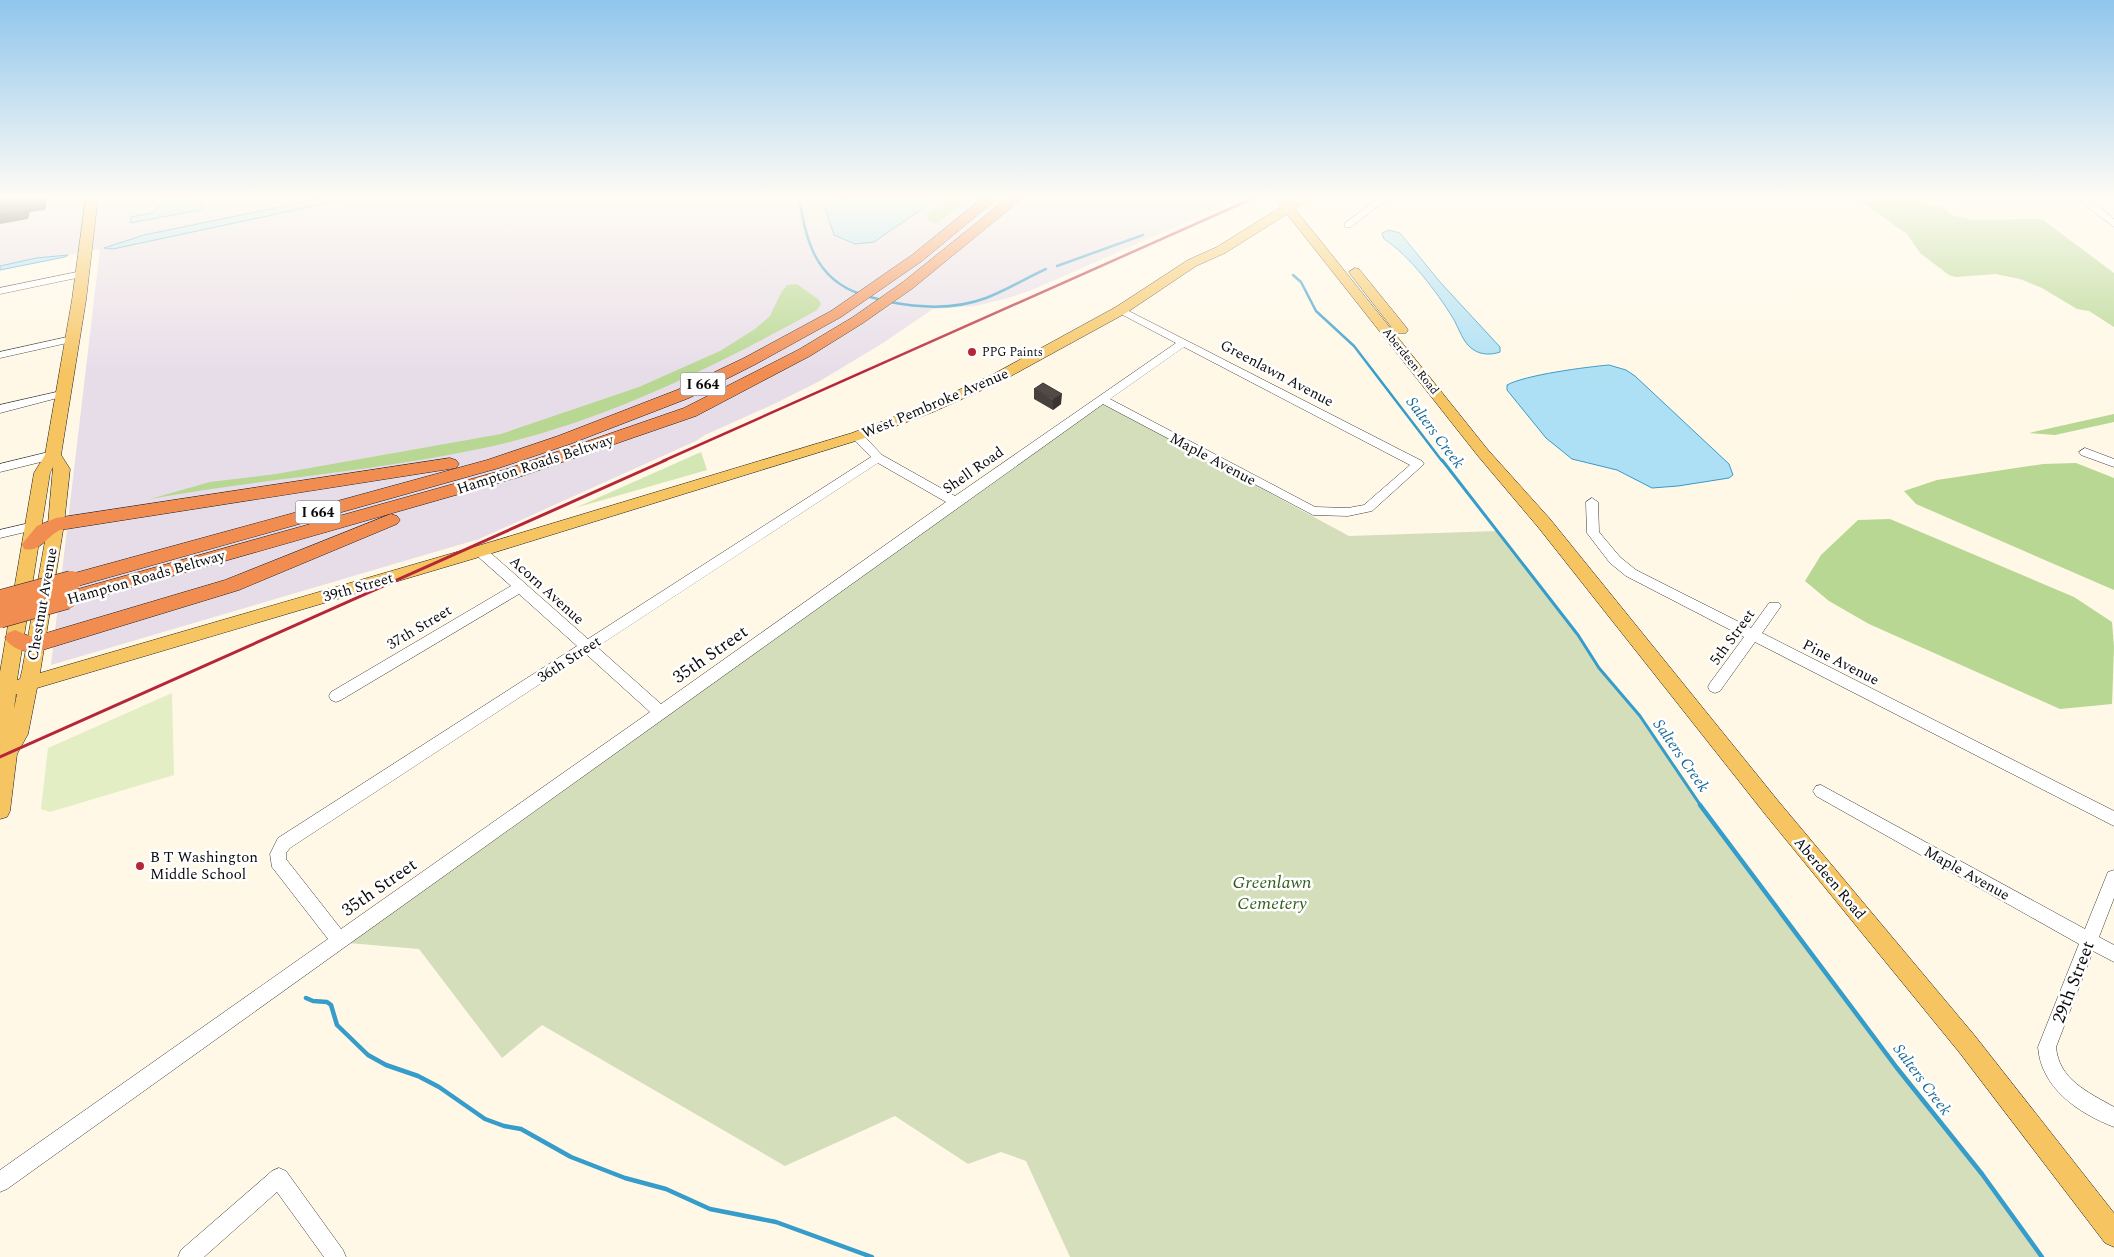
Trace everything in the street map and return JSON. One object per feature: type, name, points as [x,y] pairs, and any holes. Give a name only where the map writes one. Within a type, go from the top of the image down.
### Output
[{"type":"highway","name":"Hampton Roads Beltway","points":[[0,618],[69,590],[483,467],[564,440],[683,394],[750,362],[836,314],[919,256]]},
{"type":"highway","name":"Hampton Roads Beltway","points":[[0,600],[69,590],[456,491],[552,461],[690,412],[804,353],[858,320],[908,285],[944,256]]},
{"type":"highway","points":[[31,544],[44,530],[56,524],[456,464],[564,440]]},
{"type":"highway","points":[[15,638],[26,644],[36,644],[232,585],[371,528],[552,461]]},
{"type":"main road","name":"Chestnut Avenue","points":[[8,753],[2,739],[4,691],[15,638],[42,474],[53,455],[84,256]]},
{"type":"main road","name":"West Pembroke Avenue","points":[[716,480],[857,436],[928,409],[995,379],[1121,310],[1192,263],[1208,256]]},
{"type":"main road","name":"Aberdeen Road","points":[[1333,256],[1483,453],[1544,523],[1772,808],[1967,1044],[2114,1234]]},
{"type":"main road","name":"Chestnut Avenue","points":[[0,811],[8,753],[18,734],[29,684],[56,524],[62,468],[53,455]]},
{"type":"main road","name":"39th Street","points":[[4,691],[716,480]]},
{"type":"street","points":[[0,291],[82,274]]},
{"type":"street","name":"Greenlawn Avenue","points":[[1121,310],[1418,464],[1368,508],[1355,512],[1327,513]]},
{"type":"street","points":[[0,355],[72,339]]},
{"type":"street","name":"Shell Road","points":[[782,627],[955,502],[1184,342]]},
{"type":"street","points":[[0,409],[62,394]]},
{"type":"street","name":"Maple Avenue","points":[[1102,399],[1301,506],[1313,511],[1327,513]]},
{"type":"street","points":[[857,436],[878,458],[955,502]]},
{"type":"street","points":[[2085,452],[2114,463]]},
{"type":"street","points":[[0,468],[53,455]]},
{"type":"street","name":"36th Street","points":[[339,940],[278,862],[279,849],[291,837],[878,458]]},
{"type":"street","name":"Pine Avenue","points":[[1592,502],[1593,533],[1622,566],[1640,578],[2114,819]]},
{"type":"street","points":[[0,534],[34,526]]},
{"type":"street","name":"Acorn Avenue","points":[[480,551],[586,648],[661,713]]},
{"type":"street","name":"37th Street","points":[[336,696],[520,587]]},
{"type":"street","name":"5th Street","points":[[1715,688],[1774,606]]},
{"type":"street","name":"35th Street","points":[[0,1182],[782,627]]},
{"type":"street","name":"Maple Avenue","points":[[1821,791],[2114,954]]},
{"type":"street","name":"29th Street","points":[[2114,877],[2047,1047],[2049,1065],[2064,1085],[2114,1118]]},
{"type":"street","points":[[188,1257],[279,1178],[336,1257]]},
{"type":"shaded area","points":[[0,256],[67,256],[0,269]]},
{"type":"shaded area","points":[[99,256],[1110,256],[1032,290],[1005,299],[975,306],[933,309],[883,343],[820,381],[696,441],[479,539],[51,665]]},
{"type":"green space","points":[[1924,256],[2091,256],[2114,273],[2114,327],[2089,311],[2077,309],[2042,288],[2020,279],[1996,274],[1956,277],[1949,275]]},
{"type":"green space","points":[[797,284],[818,299],[821,304],[817,310],[737,353],[695,373],[610,410],[567,425],[523,439],[438,457],[150,499],[210,482],[276,474],[501,434],[639,387],[720,351],[755,329],[770,316],[787,285]]},
{"type":"green space","name":"Greenlawn Cemetery","points":[[1103,403],[1349,536],[1496,531],[1578,635],[1599,668],[1640,716],[1691,793],[1732,850],[1897,1068],[1982,1174],[2042,1257],[1070,1257],[1026,1161],[1001,1152],[968,1164],[895,1116],[785,1166],[542,1025],[502,1058],[419,949],[348,943]]},
{"type":"green space","points":[[2114,414],[2114,422],[2055,435],[2029,433]]},
{"type":"green space","points":[[701,452],[707,470],[575,508]]},
{"type":"green space","points":[[2076,463],[2114,478],[2114,590],[1916,504],[1904,491],[1937,480],[2043,464]]},
{"type":"green space","points":[[1890,519],[2074,597],[2112,622],[2114,647],[2112,704],[2060,709],[1869,624],[1829,601],[1805,581],[1821,555],[1858,520]]},
{"type":"green space","points":[[172,693],[174,775],[50,812],[41,809],[48,748]]},
{"type":"water","points":[[67,256],[0,270],[0,266],[36,258]]},
{"type":"water","points":[[1404,256],[1418,256],[1500,347],[1500,352],[1483,354],[1467,344],[1439,297],[1413,264]]},
{"type":"water","points":[[1609,365],[1626,370],[1635,376],[1729,464],[1733,475],[1729,478],[1652,488],[1617,470],[1572,459],[1546,438],[1507,390],[1507,385],[1527,378]]},
{"type":"building","points":[[1043,383],[1062,394],[1053,399],[1034,389]]},
{"type":"waterway","points":[[815,256],[832,278],[844,287],[860,294]]},
{"type":"waterway","points":[[1057,266],[1086,256]]},
{"type":"waterway","points":[[890,302],[926,306],[951,306],[975,302],[994,295],[1046,269]]},
{"type":"waterway","name":"Salters Creek","points":[[1293,275],[1301,282],[1316,311],[1354,346],[1442,461]]},
{"type":"waterway","points":[[866,296],[882,300]]},
{"type":"waterway","name":"Salters Creek","points":[[1442,460],[1578,635],[1599,668],[1640,716],[1701,806]]},
{"type":"waterway","name":"Salters Creek","points":[[1700,805],[1897,1068],[1982,1174],[2042,1257]]},
{"type":"waterway","points":[[306,998],[313,1001],[327,1002],[331,1005],[337,1025],[368,1055],[386,1065],[418,1076],[439,1087],[485,1119],[504,1126],[521,1129],[571,1157],[625,1178],[666,1189],[710,1209],[776,1222],[872,1257]]},
{"type":"railway","points":[[663,461],[1124,256]]},
{"type":"railway","points":[[0,757],[666,460]]},
{"type":"place","name":"PPG Paints","points":[[972,352]]},
{"type":"place","name":"B T Washington Middle School","points":[[140,866]]}]
